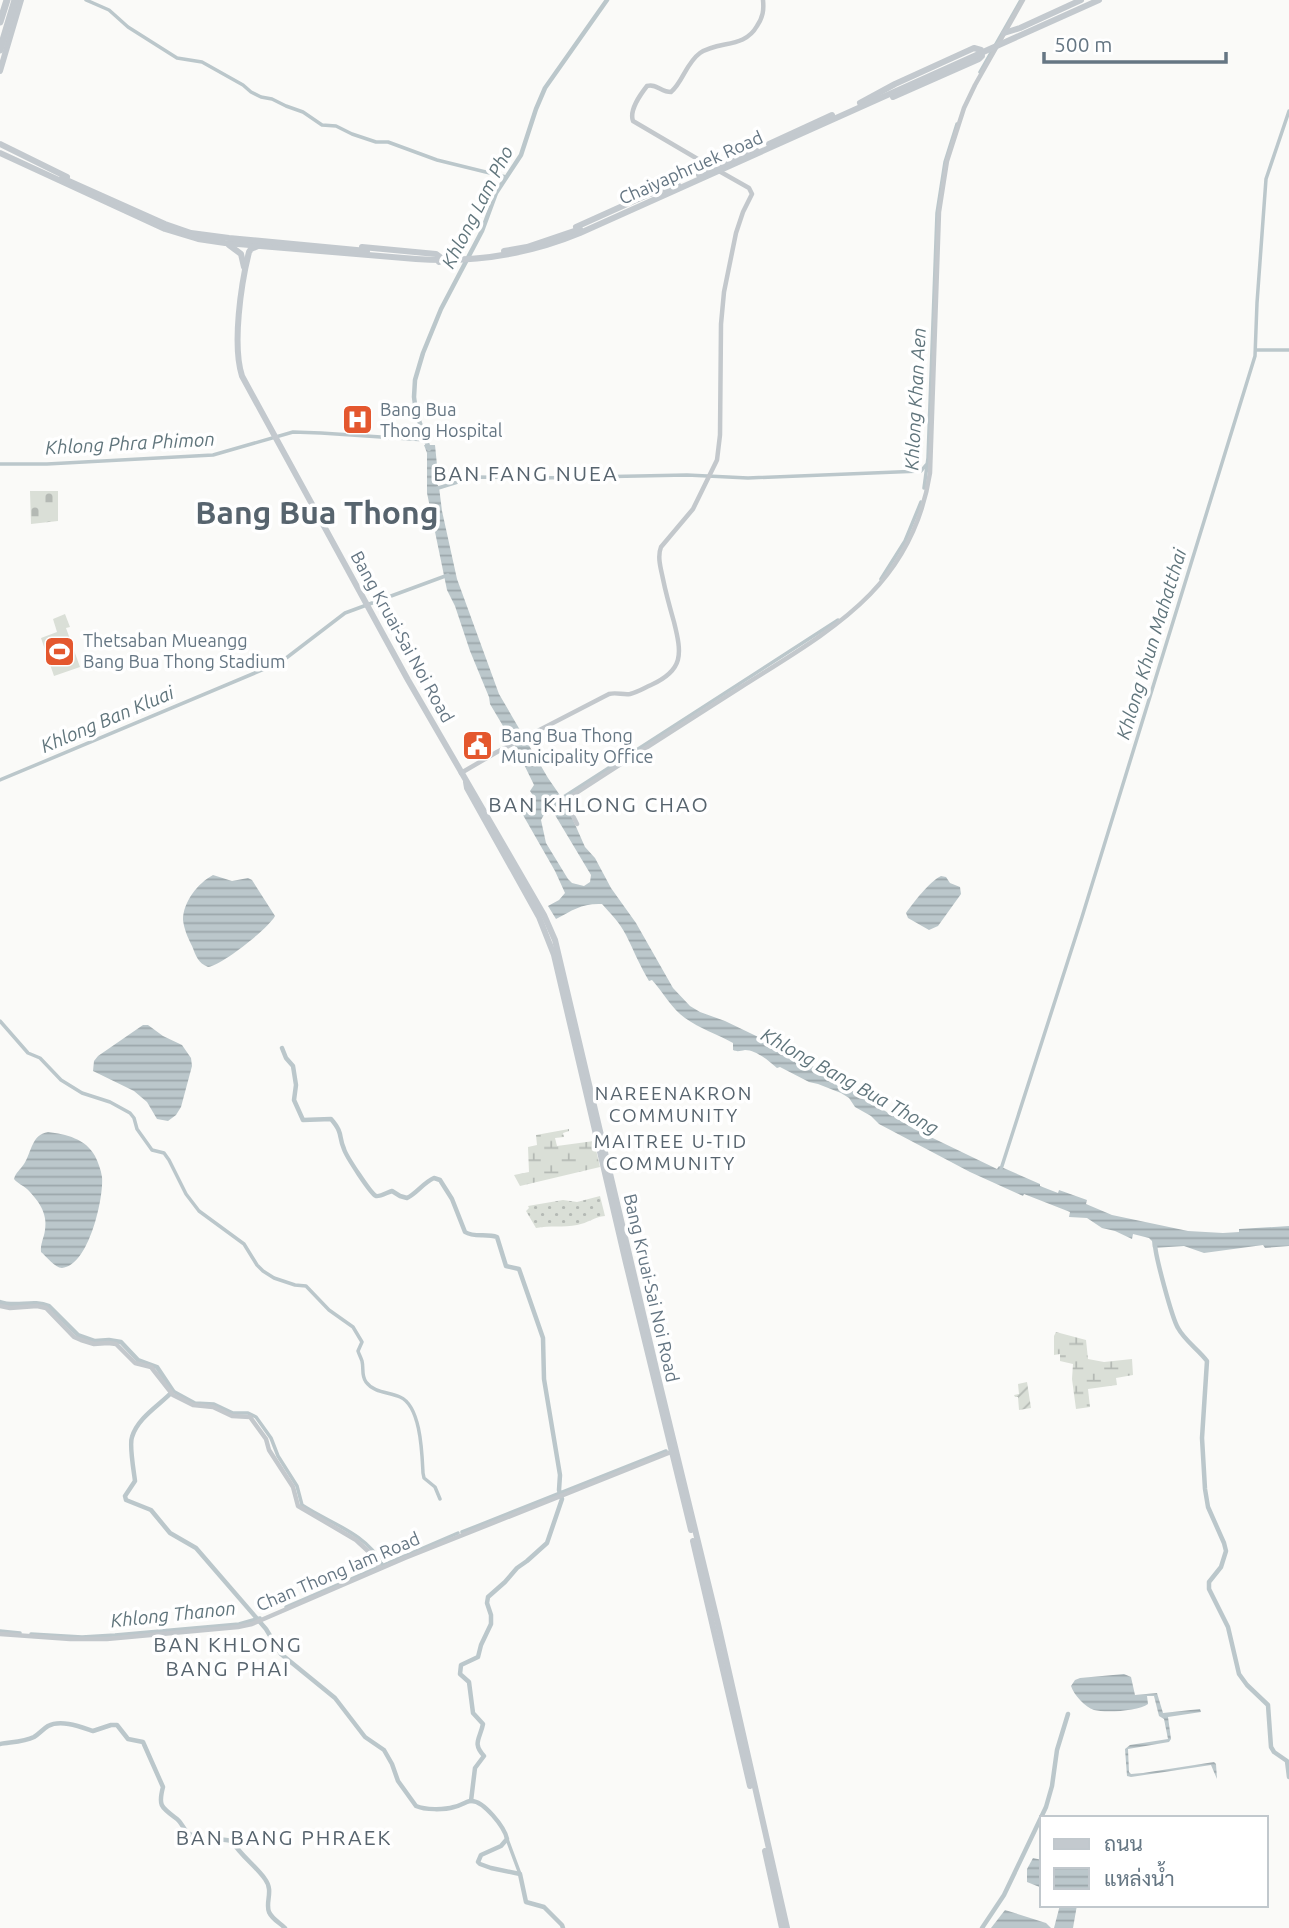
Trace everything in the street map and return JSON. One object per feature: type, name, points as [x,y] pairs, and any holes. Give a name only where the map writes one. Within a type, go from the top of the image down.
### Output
[{"type":"highway","points":[[0,22],[7,0]]},
{"type":"highway","points":[[0,50],[15,0]]},
{"type":"main road","points":[[0,71],[21,0]]},
{"type":"main road","points":[[1004,33],[1081,0]]},
{"type":"main road","name":"Chaiyaphruek Road","points":[[1062,14],[1088,0]]},
{"type":"main road","name":"Chaiyaphruek Road","points":[[272,245],[442,261],[487,258],[543,247],[580,233],[1062,14],[1099,0]]},
{"type":"main road","points":[[994,51],[1107,0]]},
{"type":"main road","points":[[1012,20],[1016,30]]},
{"type":"main road","points":[[1016,30],[1010,36],[1020,40]]},
{"type":"main road","points":[[974,48],[982,52],[979,59],[921,85],[861,105],[895,84],[974,48]]},
{"type":"main road","points":[[0,150],[164,224],[215,237],[272,245]]},
{"type":"main road","points":[[0,150],[175,233],[225,243],[272,245]]},
{"type":"main road","points":[[679,186],[647,206],[567,242],[527,254],[519,254],[517,251],[518,245],[565,231],[652,193],[679,186]]},
{"type":"main road","points":[[225,243],[240,252],[246,273]]},
{"type":"main road","points":[[331,245],[431,253],[438,255],[439,261],[436,264],[408,263],[333,255],[319,248],[331,245]]},
{"type":"main road","name":"Bang Kruai-Sai Noi Road","points":[[258,246],[250,250],[237,346],[239,366],[246,386],[461,773],[518,868],[555,940],[785,1928]]},
{"type":"main road","name":"Bang Kruai-Sai Noi Road","points":[[662,1403],[671,1452],[703,1573]]},
{"type":"street","points":[[461,773],[613,692],[626,695],[637,692],[661,680],[675,668],[679,645],[659,553],[693,509],[717,460],[724,292],[736,233],[752,194],[748,188],[633,121],[631,117],[646,86],[654,86],[668,92],[673,90],[698,54],[736,43],[749,36],[762,16],[763,0]]},
{"type":"street","points":[[576,824],[567,799],[844,620],[885,579],[908,544],[924,502],[930,473],[939,212],[944,172],[964,107],[1023,0]]},
{"type":"street","points":[[0,1306],[46,1308],[74,1337],[94,1344],[116,1344],[135,1363],[151,1367],[170,1393],[193,1405],[213,1407],[232,1416],[247,1416],[253,1419],[293,1487],[298,1506],[356,1540],[379,1566]]},
{"type":"street","name":"Chan Thong Iam Road","points":[[0,1634],[107,1639],[238,1627],[255,1623],[379,1566],[671,1452]]},
{"type":"green space","points":[[30,491],[58,491],[58,521],[31,524]]},
{"type":"green space","points":[[65,614],[70,627],[66,628],[80,667],[54,676],[41,638],[57,632],[53,619]]},
{"type":"green space","points":[[569,1129],[563,1133],[564,1137],[555,1138],[557,1146],[594,1141],[600,1167],[520,1186],[514,1175],[529,1172],[528,1147],[537,1145],[536,1135]]},
{"type":"green space","points":[[600,1196],[605,1216],[577,1225],[536,1228],[526,1211],[528,1206],[563,1200],[577,1202]]},
{"type":"green space","points":[[1056,1332],[1086,1340],[1088,1359],[1104,1362],[1132,1359],[1133,1375],[1116,1378],[1117,1385],[1088,1389],[1090,1407],[1076,1409],[1073,1364],[1060,1361],[1060,1354],[1054,1355]]},
{"type":"green space","points":[[1027,1382],[1031,1408],[1019,1410],[1018,1397],[1014,1395],[1019,1394],[1018,1384]]},
{"type":"water","points":[[424,445],[435,445],[438,475],[435,481],[439,487],[457,579],[499,694],[566,804],[585,847],[595,858],[611,888],[636,923],[673,988],[690,1006],[792,1053],[914,1129],[997,1169],[999,1166],[1058,1193],[1059,1190],[1087,1200],[1086,1204],[1112,1215],[1188,1231],[1223,1233],[1239,1232],[1239,1229],[1289,1226],[1289,1246],[1265,1248],[1263,1245],[1204,1253],[1184,1246],[1153,1248],[1149,1238],[1133,1234],[1132,1239],[1102,1228],[1087,1218],[1069,1217],[1070,1212],[1024,1194],[1023,1196],[970,1172],[879,1124],[841,1093],[777,1068],[754,1052],[733,1050],[733,1043],[691,1022],[676,1010],[652,980],[649,981],[624,931],[602,904],[583,906],[556,919],[548,906],[565,893],[523,815],[526,813],[527,804],[534,797],[530,791],[534,785],[490,704],[447,590],[427,493],[427,453]],"holes":[[[552,810],[591,875],[590,882],[584,886],[568,879],[546,843],[541,820],[545,813]]]},
{"type":"water","points":[[213,875],[232,881],[248,878],[252,880],[275,916],[244,945],[224,960],[208,967],[196,956],[183,920],[192,894]]},
{"type":"water","points":[[941,876],[960,887],[961,894],[938,926],[929,930],[908,918],[906,913],[927,887]]},
{"type":"water","points":[[143,1025],[148,1025],[182,1045],[191,1058],[192,1066],[181,1107],[168,1121],[157,1119],[147,1102],[134,1091],[93,1071],[94,1061],[98,1056]]},
{"type":"water","points":[[48,1132],[68,1136],[86,1145],[95,1156],[102,1177],[97,1214],[87,1244],[72,1264],[62,1268],[41,1252],[46,1224],[44,1212],[31,1193],[14,1179],[35,1140]]},
{"type":"water","points":[[1124,1674],[1131,1677],[1135,1695],[1157,1693],[1163,1713],[1200,1709],[1201,1712],[1168,1717],[1171,1739],[1169,1742],[1128,1749],[1129,1772],[1143,1773],[1214,1762],[1217,1779],[1211,1765],[1127,1776],[1125,1749],[1130,1745],[1168,1739],[1164,1719],[1159,1716],[1154,1696],[1147,1696],[1148,1704],[1137,1708],[1099,1711],[1084,1703],[1071,1686],[1080,1678]]},
{"type":"water","points":[[1033,1858],[1040,1860],[1040,1887],[1027,1882],[1027,1869]]},
{"type":"water","points":[[1059,1907],[1077,1907],[1073,1928],[1054,1928]]},
{"type":"water","points":[[1005,1910],[1046,1923],[1051,1928],[991,1928]]},
{"type":"waterway","points":[[86,0],[109,10],[128,27],[177,58],[202,62],[251,92],[303,112],[322,125],[336,126],[376,142],[388,142],[437,160],[506,177]]},
{"type":"waterway","name":"Khlong Lam Pho","points":[[429,449],[416,412],[414,397],[415,380],[423,353],[441,309],[482,231],[496,193],[521,155],[545,88],[607,0]]},
{"type":"waterway","name":"Khlong Khan Aen","points":[[980,72],[1021,0]]},
{"type":"waterway","name":"Khlong Khun Mahatthai","points":[[1001,1169],[1082,917],[1255,356],[1266,179],[1289,111]]},
{"type":"waterway","name":"Khlong Khan Aen","points":[[924,488],[928,458],[937,213],[945,162],[957,124]]},
{"type":"waterway","points":[[1256,350],[1289,350]]},
{"type":"waterway","name":"Khlong Phra Phimon","points":[[0,464],[213,455],[293,432],[426,440]]},
{"type":"waterway","points":[[435,489],[474,477],[687,475],[748,478],[921,471],[926,465]]},
{"type":"waterway","name":"Khlong Khan Aen","points":[[881,579],[905,541],[921,502]]},
{"type":"waterway","name":"Khlong Ban Kluai","points":[[0,780],[281,662],[345,613],[448,575]]},
{"type":"waterway","name":"Khlong Khan Aen","points":[[559,800],[838,620]]},
{"type":"waterway","points":[[0,1021],[28,1053],[40,1058],[61,1080],[82,1093],[110,1102],[130,1113],[137,1129],[152,1150],[164,1153],[169,1160],[186,1194],[199,1211],[244,1244],[263,1271],[274,1278],[306,1286],[329,1310],[353,1327],[362,1342],[358,1351],[366,1382],[377,1390],[400,1397],[412,1410],[419,1431],[424,1478],[435,1487],[440,1499]]},
{"type":"waterway","points":[[282,1048],[293,1066],[296,1085],[294,1100],[303,1120],[331,1119],[338,1128],[349,1159],[373,1194],[378,1196],[392,1191],[407,1198],[430,1180],[440,1180],[452,1199],[465,1232],[497,1237],[506,1266],[519,1269],[543,1338],[544,1379],[562,1499],[547,1543],[488,1597],[491,1624],[478,1657],[461,1665],[460,1674],[469,1682],[473,1713],[483,1724],[478,1748],[484,1756],[475,1768],[471,1801]]},
{"type":"waterway","points":[[1155,1244],[1175,1322],[1184,1337],[1207,1361],[1202,1438],[1205,1489],[1208,1507],[1226,1551],[1221,1567],[1209,1582],[1209,1589],[1228,1627],[1239,1674],[1268,1705],[1271,1747],[1287,1761],[1289,1777]]},
{"type":"waterway","name":"Khlong Thanon","points":[[0,1302],[49,1306],[78,1335],[95,1341],[121,1342],[138,1360],[157,1367],[173,1391],[144,1417],[135,1430],[131,1446],[135,1481],[125,1496],[126,1500],[151,1510],[170,1533],[196,1548],[266,1629],[281,1654],[335,1698],[365,1737],[384,1750],[398,1781],[416,1806],[445,1809],[470,1801],[487,1809],[507,1839],[501,1846],[481,1855],[478,1862],[491,1868],[520,1874],[526,1902],[544,1907],[563,1928]]},
{"type":"waterway","points":[[173,1391],[195,1403],[214,1404],[233,1413],[248,1413],[256,1417],[271,1438],[278,1456],[297,1486],[302,1505],[357,1536],[367,1544],[382,1564]]},
{"type":"waterway","name":"Khlong Thanon","points":[[462,1532],[666,1451]]},
{"type":"waterway","name":"Khlong Thanon","points":[[286,1607],[458,1533]]},
{"type":"waterway","name":"Khlong Thanon","points":[[31,1634],[82,1637],[115,1635],[239,1624],[260,1618]]},
{"type":"waterway","name":"Khlong Thanon","points":[[0,1631],[20,1633]]},
{"type":"waterway","points":[[1042,1816],[1052,1786],[1057,1750],[1068,1714]]},
{"type":"waterway","points":[[0,1744],[30,1739],[48,1726],[59,1723],[93,1731],[117,1725],[128,1739],[143,1742],[163,1787],[161,1802],[164,1809],[191,1835],[232,1841],[268,1883],[269,1912],[285,1928]]},
{"type":"waterway","points":[[982,1928],[1004,1895],[1040,1820]]},
{"type":"waterway","points":[[507,1839],[520,1874]]},
{"type":"place","name":"Bang Bua Thong Hospital","points":[[357,420]]},
{"type":"place","name":"Thetsaban Mueangg Bang Bua Thong Stadium","points":[[60,651]]},
{"type":"place","name":"Bang Bua Thong Municipality Office","points":[[478,746]]},
{"type":"district","name":"BAN FANG NUEA","points":[[526,474]]},
{"type":"district","name":"Bang Bua Thong","points":[[317,513]]},
{"type":"district","name":"BAN KHLONG CHAO","points":[[599,805]]},
{"type":"district","name":"NAREENAKRON COMMUNITY","points":[[674,1104]]},
{"type":"district","name":"MAITREE U-TID COMMUNITY","points":[[671,1152]]},
{"type":"district","name":"BAN KHLONG BANG PHAI","points":[[228,1657]]},
{"type":"district","name":"BAN BANG PHRAEK","points":[[284,1838]]},
{"type":"water label","name":"Khlong Bang Bua Thong","points":[[850,1081]]}]
